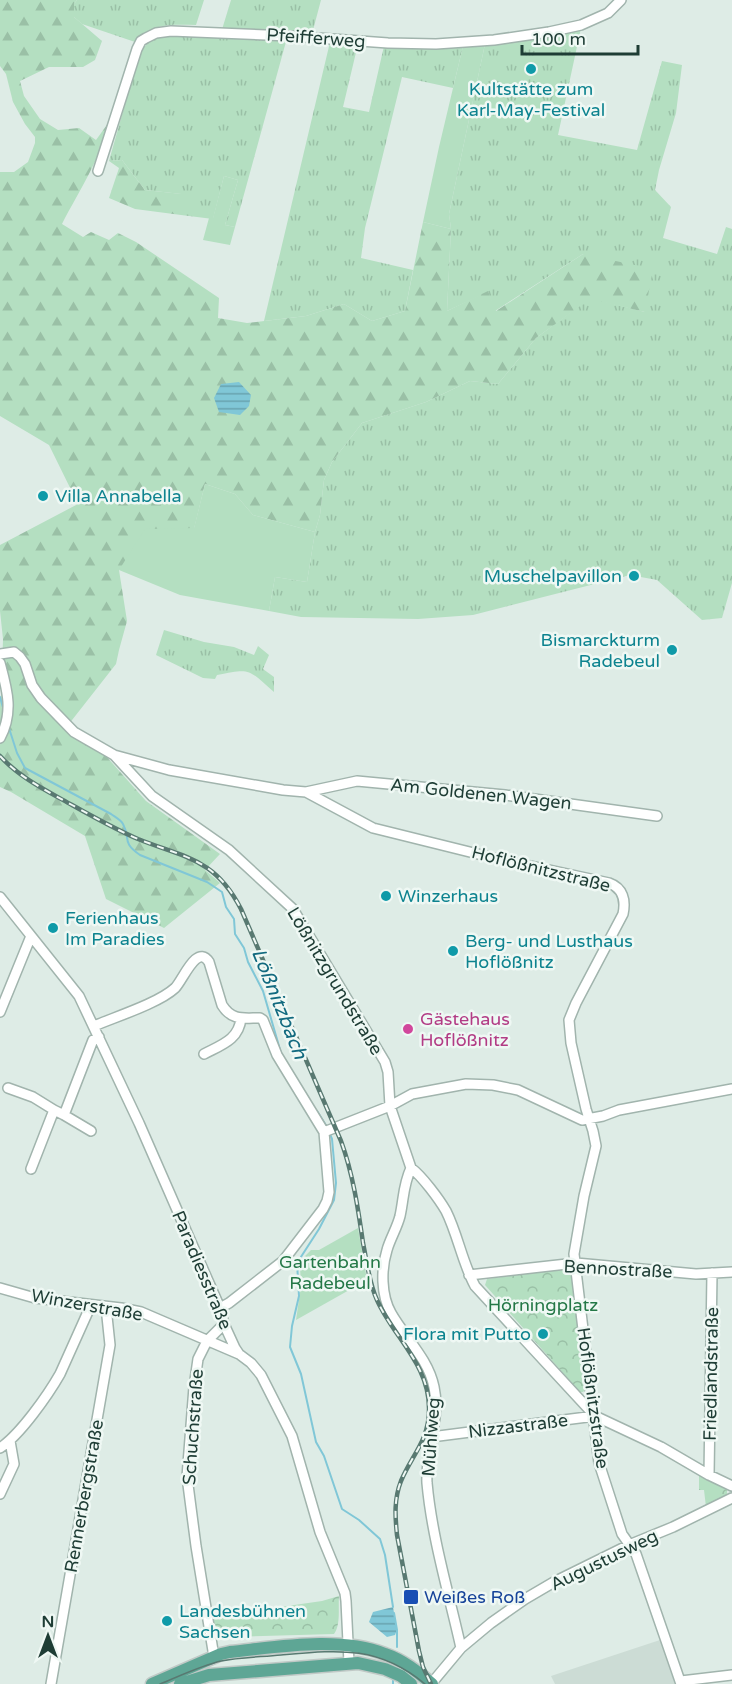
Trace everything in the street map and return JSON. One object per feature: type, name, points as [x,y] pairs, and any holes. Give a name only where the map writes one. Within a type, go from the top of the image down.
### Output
[{"type":"main road","points":[[152,1684],[221,1654],[320,1644],[375,1650],[397,1659],[431,1684]]},
{"type":"main road","points":[[183,1683],[210,1675],[348,1663],[379,1667],[405,1682]]},
{"type":"street","name":"Pfeifferweg","points":[[98,171],[137,49],[141,41],[156,33],[210,32],[436,44],[505,38],[581,25],[608,13],[621,0]]},
{"type":"street","name":"Lößnitzgrundstraße","points":[[0,654],[14,652],[20,657],[25,664],[32,685],[74,732],[114,755],[152,796],[229,850],[293,909],[385,1062],[388,1072],[390,1106],[411,1168],[446,1211],[475,1286],[595,1416]]},
{"type":"street","points":[[0,663],[8,692],[9,711],[2,734]]},
{"type":"street","name":"Hoflößnitzstraße","points":[[114,755],[180,772],[306,792],[373,828],[617,886],[624,900],[623,914],[569,1020],[571,1043],[596,1146],[574,1254],[599,1463],[622,1534],[636,1554],[681,1683]]},
{"type":"street","name":"Am Goldenen Wagen","points":[[306,792],[357,781],[505,795],[657,816]]},
{"type":"street","name":"Paradiesstraße","points":[[0,897],[75,989],[139,1122],[220,1308],[224,1324],[239,1354],[261,1375],[292,1436],[320,1532],[345,1593],[348,1663]]},
{"type":"street","points":[[0,1012],[31,936]]},
{"type":"street","points":[[94,1026],[161,998],[176,987],[194,960],[205,957],[225,1010],[241,1018],[263,1020],[278,1055],[327,1131],[329,1196],[326,1204],[283,1261],[220,1308]]},
{"type":"street","points":[[204,1054],[229,1041],[237,1032],[241,1018]]},
{"type":"street","points":[[64,1115],[93,1040],[99,1037]]},
{"type":"street","points":[[327,1131],[390,1106],[412,1094],[466,1084],[483,1084],[519,1090],[582,1120],[619,1110],[732,1089]]},
{"type":"street","points":[[8,1088],[33,1098],[91,1131]]},
{"type":"street","points":[[31,1169],[54,1110]]},
{"type":"street","name":"Mühlweg","points":[[411,1168],[405,1181],[400,1216],[386,1251],[383,1276],[389,1310],[423,1359],[434,1387],[436,1412],[427,1480],[431,1517],[461,1648]]},
{"type":"street","name":"Bennostraße","points":[[469,1275],[576,1263],[696,1274],[732,1272]]},
{"type":"street","name":"Friedlandstraße","points":[[709,1475],[712,1273]]},
{"type":"street","name":"Winzerstraße","points":[[0,1288],[35,1298],[141,1312],[239,1354]]},
{"type":"street","points":[[0,1448],[10,1441],[57,1379],[91,1305]]},
{"type":"street","name":"Rennerbergstraße","points":[[51,1684],[110,1345],[106,1307]]},
{"type":"street","points":[[207,1341],[224,1324]]},
{"type":"street","name":"Schuchstraße","points":[[207,1341],[200,1353],[196,1372],[187,1477],[195,1545],[214,1657]]},
{"type":"street","points":[[595,1416],[661,1447],[732,1486]]},
{"type":"street","name":"Nizzastraße","points":[[431,1437],[595,1416]]},
{"type":"street","points":[[0,1494],[14,1464],[10,1441]]},
{"type":"street","name":"Augustusweg","points":[[431,1684],[461,1648],[525,1599],[629,1545],[673,1527],[732,1498]]},
{"type":"street","points":[[681,1683],[732,1675]]},
{"type":"shaded area","points":[[660,1640],[675,1684],[555,1684],[551,1676]]},
{"type":"green space","points":[[0,0],[77,0],[74,4],[74,17],[102,41],[95,60],[83,67],[49,67],[20,81],[24,96],[40,119],[58,130],[79,128],[96,140],[109,122],[95,161],[62,224],[83,237],[91,232],[109,240],[118,233],[136,242],[219,298],[218,318],[247,323],[306,316],[344,304],[372,321],[405,311],[423,222],[451,229],[447,311],[488,291],[496,311],[583,254],[653,269],[645,312],[590,299],[536,338],[498,384],[470,381],[426,402],[362,423],[332,462],[324,480],[320,515],[315,532],[253,515],[235,494],[205,484],[194,529],[119,570],[127,621],[116,664],[65,729],[105,755],[146,801],[220,854],[205,870],[220,883],[164,928],[106,899],[85,836],[0,787],[0,695],[1,699],[3,639],[0,611],[0,545],[78,504],[49,445],[0,416],[0,172],[14,172],[28,162],[35,137],[13,102],[6,74],[0,66]]},
{"type":"green space","points":[[77,0],[204,0],[196,25],[163,26],[149,31],[135,42],[82,24],[74,17],[74,4]]},
{"type":"green space","points":[[231,0],[321,0],[312,34],[287,38],[235,227],[225,225],[238,180],[224,176],[213,219],[181,215],[181,194],[145,190],[122,160],[109,161],[140,51],[149,42],[164,35],[220,36]]},
{"type":"green space","points":[[581,28],[558,135],[637,150],[662,61],[682,65],[676,113],[655,190],[671,207],[663,238],[717,254],[726,227],[732,229],[732,583],[722,618],[702,620],[657,580],[630,575],[473,615],[418,619],[301,617],[269,611],[275,577],[307,582],[320,515],[324,480],[332,462],[362,423],[426,402],[470,381],[498,384],[536,338],[590,298],[645,312],[583,254],[495,311],[488,292],[447,311],[451,229],[449,214],[485,44]]},
{"type":"green space","points":[[330,42],[358,44],[343,107],[369,112],[384,46],[463,46],[453,88],[402,77],[365,228],[361,258],[413,270],[405,311],[372,321],[344,304],[306,316],[264,321]]},
{"type":"green space","points":[[485,44],[449,214],[451,229],[423,222],[463,46]]},
{"type":"green space","points":[[122,160],[145,190],[182,194],[181,215],[135,209],[109,198],[119,168],[109,161]]},
{"type":"green space","points":[[224,176],[238,180],[225,225],[235,227],[230,245],[203,240],[209,218],[213,218]]},
{"type":"green space","points":[[205,484],[235,494],[253,515],[315,532],[307,582],[275,577],[269,611],[180,595],[119,570],[145,529],[194,528]]},
{"type":"green space","points":[[164,630],[204,642],[234,647],[254,655],[258,646],[269,655],[263,669],[274,677],[274,692],[248,672],[237,671],[217,675],[215,679],[203,678],[156,655]]},
{"type":"green space","name":"Gartenbahn Radebeul","points":[[358,1228],[367,1280],[296,1320],[301,1286],[300,1266],[304,1257],[311,1250],[319,1250]]},
{"type":"green space","name":"Hörningplatz","points":[[566,1269],[571,1274],[585,1390],[583,1392],[580,1392],[485,1285],[487,1279]]},
{"type":"green space","points":[[699,1475],[727,1490],[727,1495],[706,1507],[704,1490],[699,1490]]},
{"type":"green space","points":[[339,1596],[338,1621],[334,1634],[222,1639],[211,1617],[322,1601]]},
{"type":"water","points":[[239,382],[251,395],[249,406],[240,415],[219,412],[214,398],[221,384]]},
{"type":"water","points":[[393,1607],[397,1630],[395,1635],[387,1637],[369,1622],[373,1612]]},
{"type":"waterway","name":"Lößnitzbach","points":[[0,697],[4,711]]},
{"type":"waterway","name":"Lößnitzbach","points":[[8,725],[17,753],[25,768],[118,819],[125,829],[130,847],[140,855],[207,882],[222,892],[226,907],[234,919],[235,934],[244,948],[248,962],[263,991],[281,1053]]},
{"type":"waterway","name":"Lößnitzbach","points":[[290,1068],[307,1096]]},
{"type":"waterway","name":"Lößnitzbach","points":[[317,1111],[327,1127]]},
{"type":"waterway","name":"Lößnitzbach","points":[[329,1132],[332,1139],[336,1183],[334,1200],[297,1263],[299,1296],[290,1347],[301,1374],[316,1442],[324,1456],[342,1509],[359,1520],[380,1539],[385,1555],[393,1607]]},
{"type":"waterway","name":"Lößnitzbach","points":[[394,1613],[397,1647]]},
{"type":"tram line","points":[[160,1684],[221,1661],[321,1652],[374,1656],[408,1671],[425,1684]]},
{"type":"railway","points":[[0,756],[34,784],[96,818],[138,839],[184,856],[209,869],[221,879],[241,909],[341,1141],[352,1179],[368,1272],[374,1293],[384,1314],[417,1365],[428,1394],[429,1410],[426,1430],[401,1481],[397,1494],[396,1514],[397,1535],[419,1651],[431,1684]]},
{"type":"place","name":"Kultstätte zum Karl-May-Festival","points":[[531,69]]},
{"type":"place","name":"Villa Annabella","points":[[43,496]]},
{"type":"place","name":"Muschelpavillon","points":[[634,576]]},
{"type":"place","name":"Bismarckturm Radebeul","points":[[672,650]]},
{"type":"place","name":"Winzerhaus","points":[[386,896]]},
{"type":"place","name":"Ferienhaus Im Paradies","points":[[53,928]]},
{"type":"place","name":"Berg- und Lusthaus Hoflößnitz","points":[[453,951]]},
{"type":"place","name":"Gästehaus Hoflößnitz","points":[[408,1029]]},
{"type":"place","name":"Flora mit Putto","points":[[543,1334]]},
{"type":"place","name":"Weißes Roß","points":[[411,1597]]},
{"type":"place","name":"Landesbühnen Sachsen","points":[[167,1621]]}]
